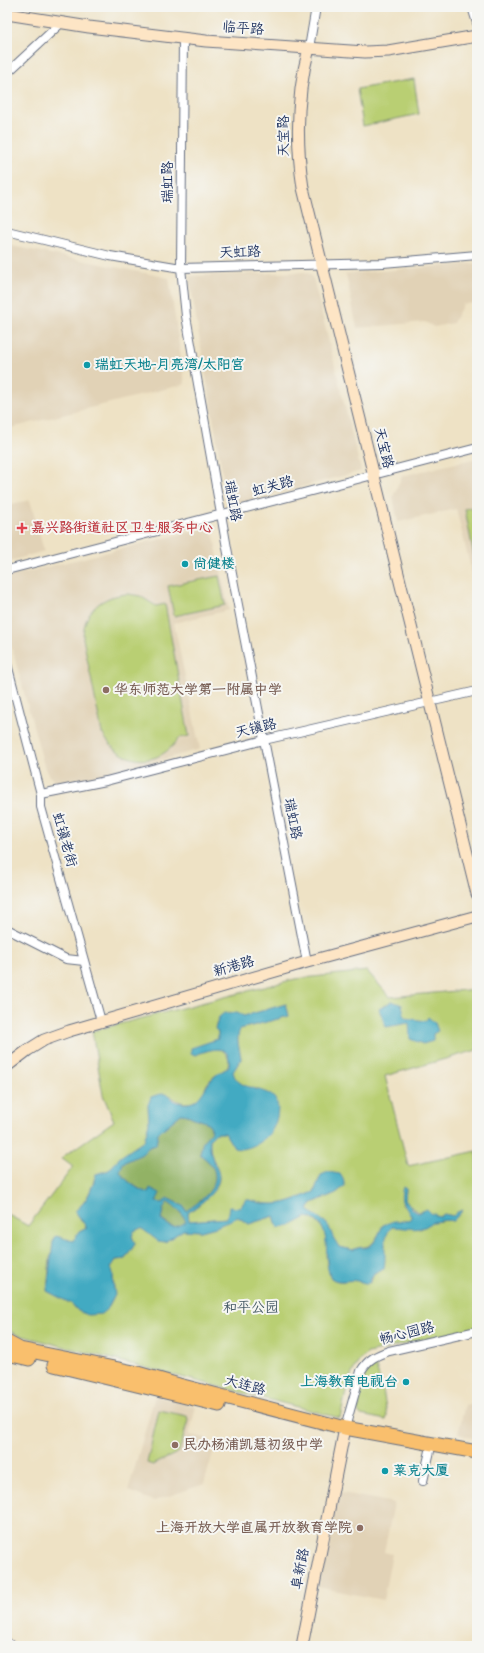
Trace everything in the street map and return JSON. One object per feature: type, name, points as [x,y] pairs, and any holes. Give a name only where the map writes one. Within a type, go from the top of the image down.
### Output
[{"type":"main road","name":"大连路","points":[[7,1342],[20,1349],[134,1372],[345,1432],[477,1452]]},
{"type":"main road","name":"大连路","points":[[7,1354],[345,1432],[477,1460]]},
{"type":"street","name":"天宝路","points":[[316,7],[306,58],[299,110],[299,165],[304,194],[477,894]]},
{"type":"street","points":[[472,7],[477,22]]},
{"type":"street","name":"临平路","points":[[7,14],[61,23],[182,38],[376,52],[477,36]]},
{"type":"street","points":[[7,73],[61,23]]},
{"type":"street","name":"瑞虹路","points":[[182,38],[181,268],[186,316],[221,514],[307,962]]},
{"type":"street","name":"天虹路","points":[[7,231],[110,256],[181,268],[383,263],[477,255]]},
{"type":"street","name":"虹关路","points":[[7,570],[477,448]]},
{"type":"street","name":"虹镇老街","points":[[7,664],[41,794],[41,807],[101,1022]]},
{"type":"street","name":"天镇路","points":[[41,794],[106,781],[264,740],[477,691]]},
{"type":"street","name":"新港路","points":[[7,1066],[44,1040],[307,962],[477,916]]},
{"type":"street","points":[[7,929],[66,959],[84,961]]},
{"type":"street","name":"畅心园路","points":[[345,1432],[361,1371],[375,1356],[389,1351],[477,1331]]},
{"type":"street","name":"阜新路","points":[[302,1646],[345,1432]]},
{"type":"street","points":[[423,1481],[430,1450]]},
{"type":"street","points":[[7,1644],[14,1646]]},
{"type":"shaded area","points":[[7,245],[169,278],[185,384],[7,429]]},
{"type":"shaded area","points":[[477,263],[477,303],[463,304],[453,323],[434,327],[425,322],[357,328],[346,274]]},
{"type":"shaded area","points":[[305,272],[313,278],[361,471],[228,506],[189,276]]},
{"type":"shaded area","points":[[477,458],[477,593],[456,509],[398,522],[393,497],[402,476]]},
{"type":"shaded area","name":"嘉兴路街道社区卫生服务中心","points":[[30,500],[44,551],[7,562],[7,505]]},
{"type":"shaded area","name":"华东师范大学第一附属中学","points":[[205,528],[212,532],[214,537],[229,610],[174,623],[200,749],[68,786],[58,786],[45,769],[7,630],[7,580],[11,576]]},
{"type":"shaded area","name":"民办杨浦凯慧初级中学","points":[[155,1396],[196,1406],[189,1435],[206,1438],[213,1453],[204,1484],[154,1501],[128,1491]]},
{"type":"shaded area","points":[[477,1402],[477,1439],[458,1434],[465,1405]]},
{"type":"shaded area","name":"上海开放大学直属开放教育学院","points":[[337,1492],[394,1503],[384,1552],[392,1554],[383,1600],[318,1587]]},
{"type":"green space","points":[[414,79],[419,114],[363,126],[357,89]]},
{"type":"green space","points":[[477,506],[477,572],[465,509]]},
{"type":"green space","points":[[219,576],[225,605],[174,616],[168,586]]},
{"type":"green space","points":[[129,594],[140,596],[156,606],[165,604],[189,736],[179,738],[170,748],[160,755],[150,759],[139,760],[128,757],[119,752],[110,744],[102,733],[83,638],[86,620],[90,612],[96,606],[110,598]]},
{"type":"green space","name":"和平公园","points":[[367,971],[390,997],[477,989],[477,1050],[385,1076],[408,1166],[477,1151],[477,1327],[368,1353],[361,1359],[352,1374],[346,1391],[340,1418],[15,1334],[7,1329],[7,1214],[28,1226],[73,1167],[61,1158],[114,1121],[103,1095],[92,1031],[295,979]],"holes":[[[286,1004],[289,1016],[240,1029],[238,1041],[241,1059],[233,1071],[233,1075],[238,1082],[250,1088],[258,1089],[244,1149],[234,1148],[225,1133],[216,1133],[210,1139],[210,1151],[217,1168],[219,1178],[218,1183],[212,1193],[188,1213],[189,1221],[227,1218],[240,1208],[246,1199],[266,1204],[288,1202],[314,1192],[321,1175],[345,1186],[336,1193],[312,1203],[308,1210],[326,1223],[332,1237],[339,1247],[353,1250],[371,1245],[379,1234],[383,1225],[403,1220],[408,1221],[412,1218],[409,1212],[402,1205],[406,1189],[405,1200],[414,1209],[421,1213],[440,1217],[444,1214],[453,1216],[457,1212],[463,1210],[453,1221],[447,1220],[431,1222],[421,1229],[392,1227],[386,1235],[383,1269],[374,1273],[371,1282],[369,1283],[355,1280],[340,1281],[331,1278],[326,1259],[327,1242],[325,1233],[316,1221],[307,1217],[278,1228],[274,1216],[249,1224],[238,1217],[216,1227],[201,1231],[183,1230],[165,1242],[141,1228],[134,1231],[132,1236],[135,1244],[125,1259],[116,1260],[111,1268],[114,1294],[108,1308],[78,1311],[72,1304],[47,1291],[50,1257],[67,1239],[73,1242],[79,1232],[87,1228],[75,1211],[86,1199],[91,1190],[96,1174],[109,1170],[121,1157],[144,1141],[149,1123],[148,1105],[170,1095],[182,1102],[190,1103],[198,1099],[203,1094],[211,1079],[227,1068],[229,1061],[227,1055],[220,1049],[195,1055],[206,1043],[218,1039],[218,1032],[215,1028],[217,1022],[229,1012],[244,1016]]]},
{"type":"green space","points":[[181,1114],[188,1115],[209,1124],[212,1131],[203,1141],[200,1154],[211,1164],[215,1173],[215,1180],[209,1192],[198,1203],[186,1211],[183,1206],[167,1198],[163,1203],[156,1202],[150,1189],[148,1193],[140,1189],[129,1182],[120,1172],[123,1163],[142,1154],[149,1147],[156,1145],[158,1133]]},
{"type":"green space","points":[[167,1202],[183,1216],[187,1222],[176,1226],[171,1226],[161,1219],[163,1209]]},
{"type":"green space","points":[[375,1364],[383,1389],[387,1416],[386,1420],[361,1415],[358,1412],[365,1372],[368,1368]]},
{"type":"green space","points":[[159,1410],[187,1416],[188,1420],[179,1452],[153,1465],[147,1463]]},
{"type":"water","points":[[392,1001],[402,1005],[405,1018],[426,1021],[428,1017],[435,1023],[438,1031],[433,1034],[433,1041],[423,1044],[410,1039],[409,1023],[386,1027],[379,1009]]},
{"type":"water","points":[[286,1004],[289,1016],[240,1029],[238,1041],[241,1059],[233,1072],[237,1080],[244,1085],[268,1093],[274,1098],[278,1106],[277,1117],[273,1129],[265,1138],[258,1143],[243,1149],[234,1148],[225,1133],[216,1133],[210,1139],[211,1154],[219,1176],[218,1182],[211,1194],[188,1213],[189,1221],[227,1218],[229,1207],[240,1208],[246,1199],[265,1204],[288,1202],[314,1192],[321,1175],[328,1172],[340,1174],[345,1186],[336,1193],[312,1203],[308,1210],[326,1223],[339,1247],[353,1250],[368,1247],[375,1240],[383,1225],[394,1221],[408,1221],[412,1218],[401,1198],[403,1187],[406,1189],[405,1200],[413,1210],[418,1213],[427,1209],[432,1214],[434,1213],[436,1216],[440,1217],[444,1214],[453,1216],[457,1212],[463,1210],[453,1221],[447,1220],[431,1222],[423,1227],[413,1229],[392,1227],[385,1241],[384,1268],[374,1273],[369,1283],[358,1281],[337,1281],[331,1278],[328,1270],[325,1234],[322,1227],[316,1221],[307,1217],[292,1225],[278,1228],[274,1216],[249,1224],[238,1217],[216,1227],[201,1231],[183,1230],[165,1242],[158,1241],[141,1228],[134,1231],[132,1236],[135,1244],[125,1259],[116,1260],[111,1267],[115,1295],[108,1308],[101,1314],[88,1315],[78,1311],[72,1304],[47,1291],[53,1242],[56,1236],[73,1241],[79,1232],[87,1228],[75,1211],[89,1194],[96,1174],[109,1170],[120,1157],[144,1141],[149,1123],[148,1105],[151,1097],[164,1094],[170,1096],[177,1102],[193,1102],[198,1099],[216,1075],[229,1066],[229,1058],[227,1053],[223,1050],[218,1049],[206,1051],[195,1055],[191,1053],[191,1048],[218,1039],[218,1032],[215,1029],[219,1017],[224,1013],[237,1013],[244,1016]],"holes":[[[181,1114],[188,1115],[209,1124],[212,1131],[203,1141],[200,1154],[211,1164],[215,1173],[215,1180],[209,1192],[198,1203],[186,1211],[183,1206],[167,1198],[163,1203],[156,1202],[160,1193],[150,1188],[148,1193],[140,1190],[129,1182],[120,1172],[123,1163],[142,1154],[149,1147],[156,1145],[158,1133]],[[167,1202],[179,1210],[186,1222],[173,1227],[161,1220],[163,1209]]]},
{"type":"place","name":"瑞虹天地-月亮湾/太阳宫","points":[[87,365]]},
{"type":"place","name":"嘉兴路街道社区卫生服务中心","points":[[22,528]]},
{"type":"place","name":"尚健楼","points":[[185,564]]},
{"type":"place","name":"华东师范大学第一附属中学","points":[[106,690]]},
{"type":"place","name":"上海教育电视台","points":[[406,1382]]},
{"type":"place","name":"民办杨浦凯慧初级中学","points":[[175,1445]]},
{"type":"place","name":"莱克大厦","points":[[385,1471]]},
{"type":"place","name":"上海开放大学直属开放教育学院","points":[[360,1528]]}]
